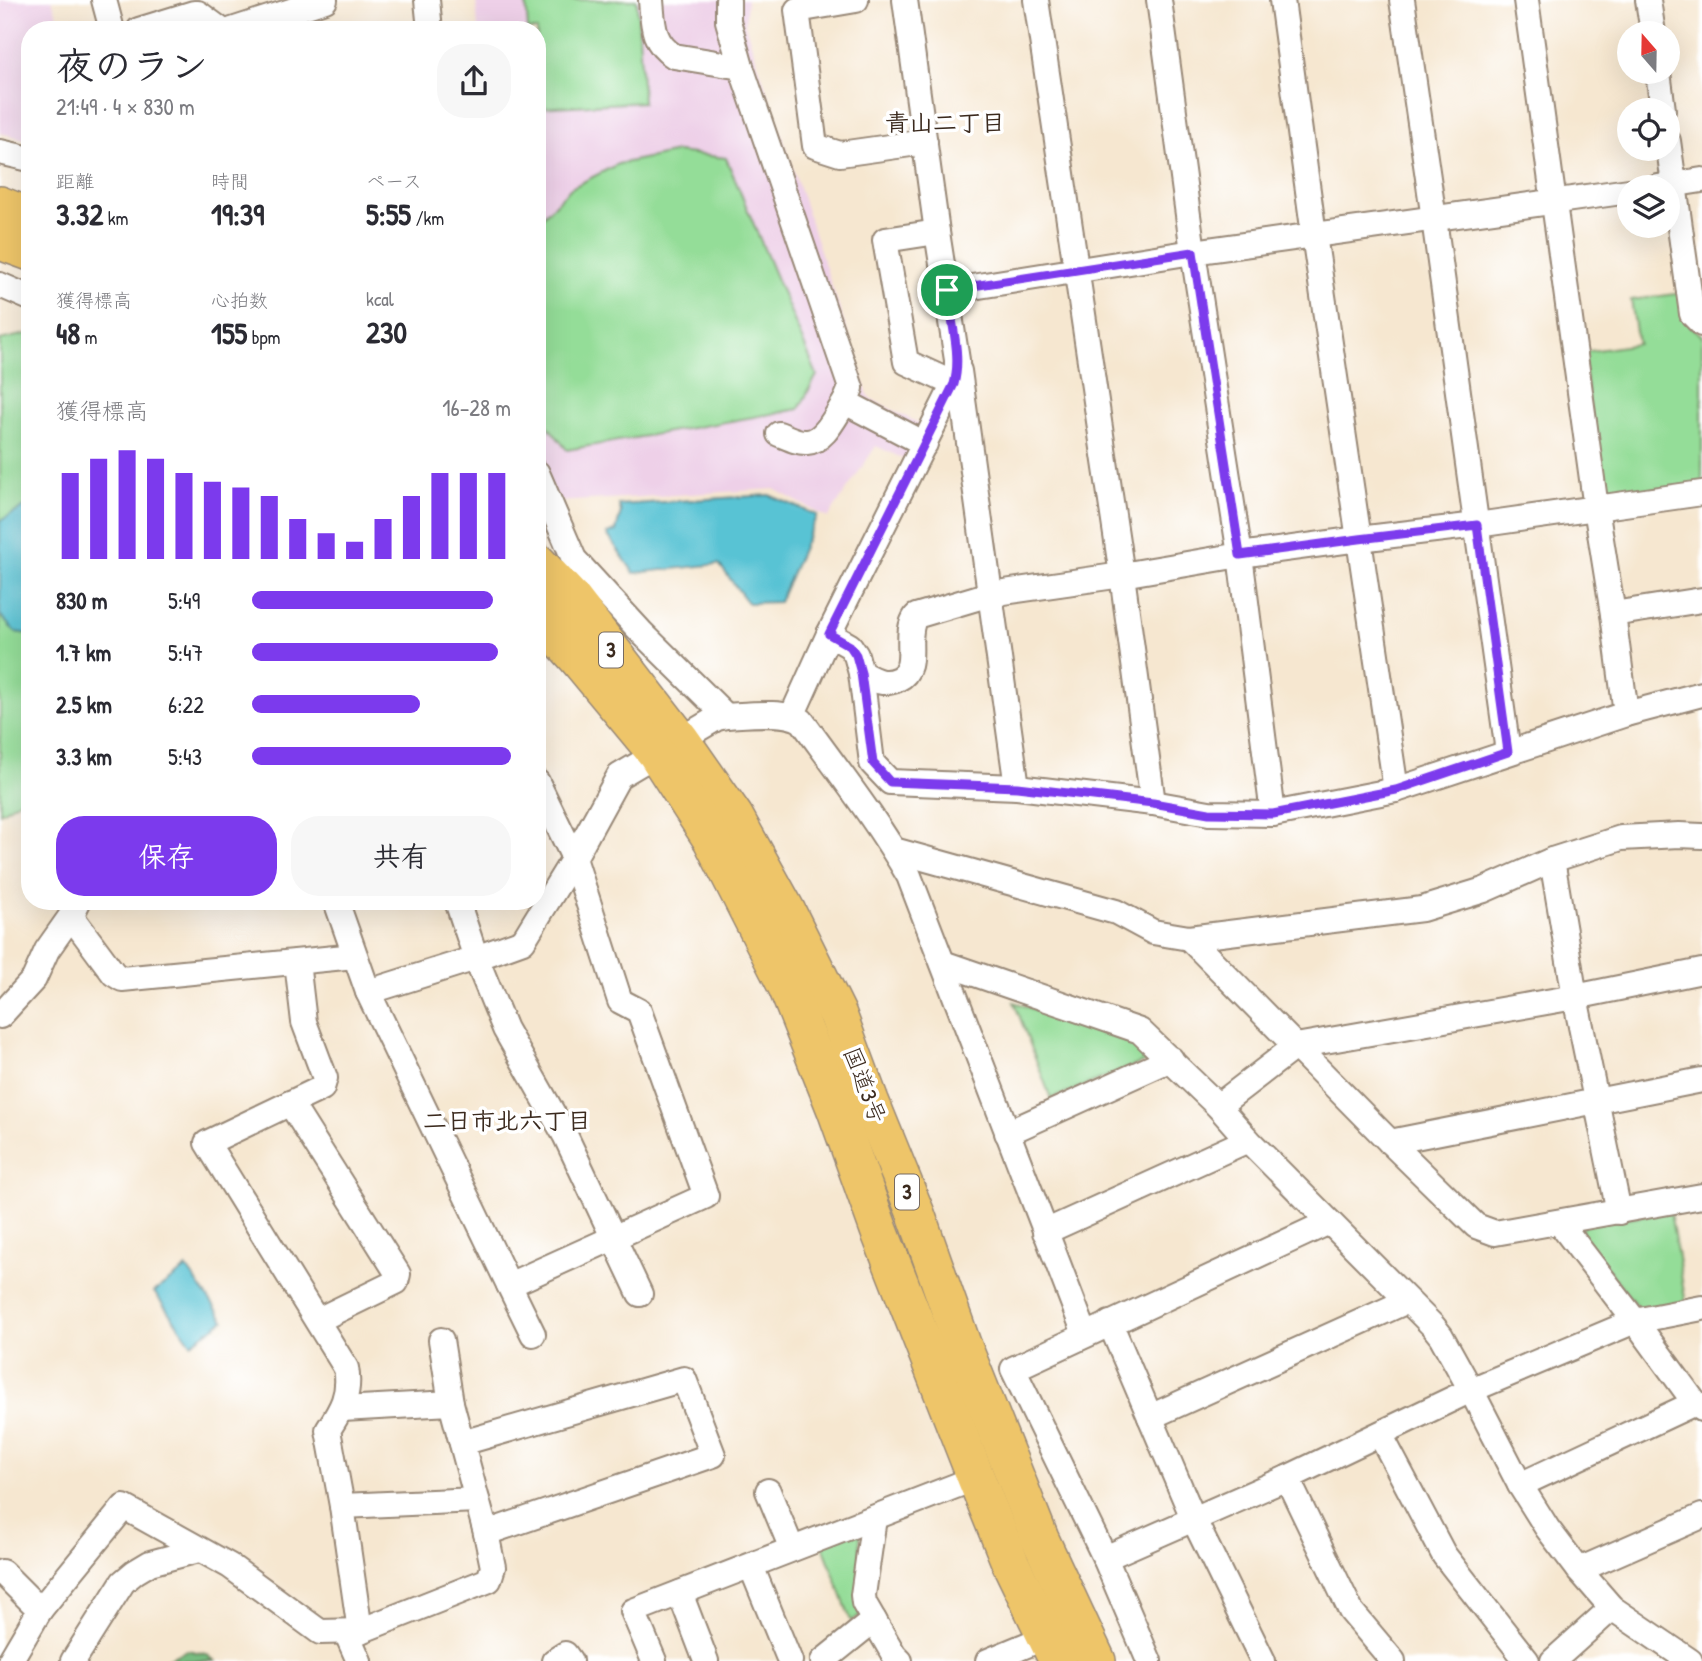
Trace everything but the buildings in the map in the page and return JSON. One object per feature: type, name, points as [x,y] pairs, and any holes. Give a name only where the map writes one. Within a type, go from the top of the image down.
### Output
[{"type":"highway","points":[[0,205],[21,213]]},
{"type":"highway","points":[[0,241],[21,249]]},
{"type":"highway","name":"国道3号","points":[[546,572],[572,599],[668,747],[787,987],[1010,1562],[1036,1652]]},
{"type":"highway","name":"国道3号","points":[[546,626],[734,816],[786,910],[838,1015],[916,1214],[967,1356],[1041,1539],[1097,1661]]},
{"type":"street","points":[[104,0],[110,21]]},
{"type":"street","points":[[260,21],[325,0]]},
{"type":"street","points":[[428,0],[429,21]]},
{"type":"street","points":[[651,0],[653,26],[660,45],[666,51],[674,56],[741,66]]},
{"type":"street","points":[[728,0],[729,20],[741,66],[851,388],[845,402],[818,439],[806,442],[779,434]]},
{"type":"street","points":[[856,0],[797,10],[815,146],[840,154],[925,142]]},
{"type":"street","points":[[905,0],[1017,787]]},
{"type":"street","points":[[1036,0],[1122,575],[1153,803]]},
{"type":"street","points":[[1159,0],[1193,252],[1240,555],[1273,814]]},
{"type":"street","points":[[1282,0],[1396,790]]},
{"type":"street","points":[[1402,0],[1508,752]]},
{"type":"street","points":[[1526,0],[1626,714]]},
{"type":"street","points":[[1648,0],[1651,21]]},
{"type":"street","points":[[168,21],[198,13],[208,21]]},
{"type":"street","points":[[0,152],[21,157]]},
{"type":"street","points":[[1680,184],[1702,180]]},
{"type":"street","points":[[947,290],[1193,252],[1617,193]]},
{"type":"street","points":[[937,232],[885,240],[905,362],[956,372]]},
{"type":"street","points":[[1676,238],[1692,314],[1702,324]]},
{"type":"street","points":[[0,285],[21,294]]},
{"type":"street","points":[[792,716],[829,634],[925,444],[956,372]]},
{"type":"street","points":[[845,402],[925,444]]},
{"type":"street","points":[[861,673],[879,683],[900,678],[910,665],[910,626],[916,617],[990,594],[1240,555],[1702,493]]},
{"type":"street","points":[[546,495],[574,559]]},
{"type":"street","points":[[546,530],[642,633],[726,716]]},
{"type":"street","points":[[1613,614],[1702,600]]},
{"type":"street","points":[[829,634],[854,650],[861,673],[873,763],[890,782],[1017,787],[1153,803],[1209,813],[1273,814],[1396,790],[1626,714],[1702,694]]},
{"type":"street","points":[[546,904],[619,776],[717,718],[792,716],[802,721],[894,850],[909,876],[1085,1334]]},
{"type":"street","points":[[509,1286],[706,1196],[639,1011],[620,1002],[574,858],[546,800]]},
{"type":"street","points":[[894,850],[1116,912],[1153,932],[1189,938],[1422,909],[1484,890],[1552,860],[1621,838],[1702,836]]},
{"type":"street","points":[[1552,860],[1575,997],[1619,1212]]},
{"type":"street","points":[[0,1016],[34,979],[47,950],[74,910]]},
{"type":"street","points":[[76,910],[114,974],[122,979],[355,956]]},
{"type":"street","points":[[339,910],[368,992],[533,1334]]},
{"type":"street","points":[[460,910],[505,1029],[565,1135],[640,1294]]},
{"type":"street","points":[[368,992],[523,941],[542,910]]},
{"type":"street","points":[[1189,938],[1476,1227],[1495,1233],[1702,1196]]},
{"type":"street","points":[[297,962],[304,1022],[325,1078],[322,1088],[207,1143],[346,1368],[347,1390],[342,1409],[328,1430],[342,1506],[353,1631],[359,1661]]},
{"type":"street","points":[[943,962],[1140,1031],[1171,1059],[1441,1336],[1520,1485],[1547,1528],[1579,1570],[1612,1608],[1690,1661]]},
{"type":"street","points":[[1218,1107],[1296,1046],[1575,997],[1702,971]]},
{"type":"street","points":[[1007,1132],[1171,1059]]},
{"type":"street","points":[[1390,1142],[1702,1080]]},
{"type":"street","points":[[290,1103],[398,1274],[396,1282],[318,1320]]},
{"type":"street","points":[[1045,1232],[1248,1140]]},
{"type":"street","points":[[1149,1661],[1105,1558],[1013,1368],[1329,1222]]},
{"type":"street","points":[[1520,1485],[1699,1406],[1559,1222]]},
{"type":"street","points":[[1150,1417],[1407,1301]]},
{"type":"street","points":[[1105,1558],[1287,1478],[1471,1390],[1635,1321],[1702,1308]]},
{"type":"street","points":[[1110,1323],[1194,1520],[1264,1661]]},
{"type":"street","points":[[10,1661],[40,1610],[124,1507],[230,1566],[320,1632],[353,1631],[489,1580],[493,1567],[451,1403],[441,1340]]},
{"type":"street","points":[[462,1443],[684,1379],[713,1455],[486,1533]]},
{"type":"street","points":[[342,1409],[451,1403]]},
{"type":"street","points":[[1380,1434],[1444,1555],[1527,1661]]},
{"type":"street","points":[[654,1661],[633,1611],[976,1478]]},
{"type":"street","points":[[1287,1478],[1351,1611],[1393,1661]]},
{"type":"street","points":[[768,1491],[792,1549]]},
{"type":"street","points":[[342,1506],[477,1500]]},
{"type":"street","points":[[1579,1570],[1702,1516]]},
{"type":"street","points":[[874,1518],[864,1603],[900,1661]]},
{"type":"street","points":[[73,1661],[123,1582],[150,1563],[199,1549]]},
{"type":"street","points":[[751,1566],[790,1661]]},
{"type":"street","points":[[0,1573],[40,1610]]},
{"type":"street","points":[[680,1593],[706,1661]]},
{"type":"street","points":[[1553,1661],[1612,1608]]},
{"type":"street","points":[[823,1661],[874,1620]]},
{"type":"street","points":[[988,1661],[1036,1652],[1079,1624]]},
{"type":"street","points":[[554,1661],[565,1654],[569,1661]]},
{"type":"shaded area","points":[[0,0],[52,0],[59,21],[21,21],[21,138],[0,133]]},
{"type":"shaded area","points":[[476,0],[747,0],[745,25],[869,398],[924,426],[906,460],[876,446],[828,518],[774,489],[557,502],[546,476],[546,21],[477,21]]},
{"type":"green space","points":[[526,0],[637,0],[643,102],[546,107],[546,21],[527,21]]},
{"type":"green space","points":[[677,152],[726,158],[817,375],[799,409],[567,450],[546,423],[546,213],[571,188],[618,164]]},
{"type":"green space","points":[[1682,293],[1687,322],[1702,336],[1702,488],[1610,497],[1600,486],[1583,352],[1638,344],[1631,300]]},
{"type":"green space","points":[[21,335],[21,800],[0,813],[0,340]]},
{"type":"green space","points":[[1014,1002],[1147,1048],[1149,1060],[1051,1099]]},
{"type":"green space","points":[[1670,1212],[1686,1303],[1643,1314],[1580,1234],[1584,1223]]},
{"type":"green space","points":[[860,1529],[860,1617],[851,1621],[822,1543]]},
{"type":"green space","points":[[187,1650],[206,1654],[215,1661],[163,1661]]},
{"type":"water","points":[[769,495],[817,515],[779,602],[748,603],[719,564],[634,573],[607,534],[616,531],[621,512],[619,505]]},
{"type":"water","points":[[21,509],[21,633],[15,632],[0,615],[0,521]]},
{"type":"water","points":[[187,1268],[224,1320],[191,1343],[154,1292]]},
{"type":"district","name":"青山二丁目","points":[[945,123]]},
{"type":"district","name":"二日市北六丁目","points":[[507,1121]]},
{"type":"route","points":[[1193,252],[1240,555],[1477,525],[1508,752],[1396,790],[1273,814],[1209,813],[1153,803],[1017,787],[890,782],[873,763],[858,659],[850,646],[829,634],[954,384],[957,360],[947,290],[1193,252]]}]
